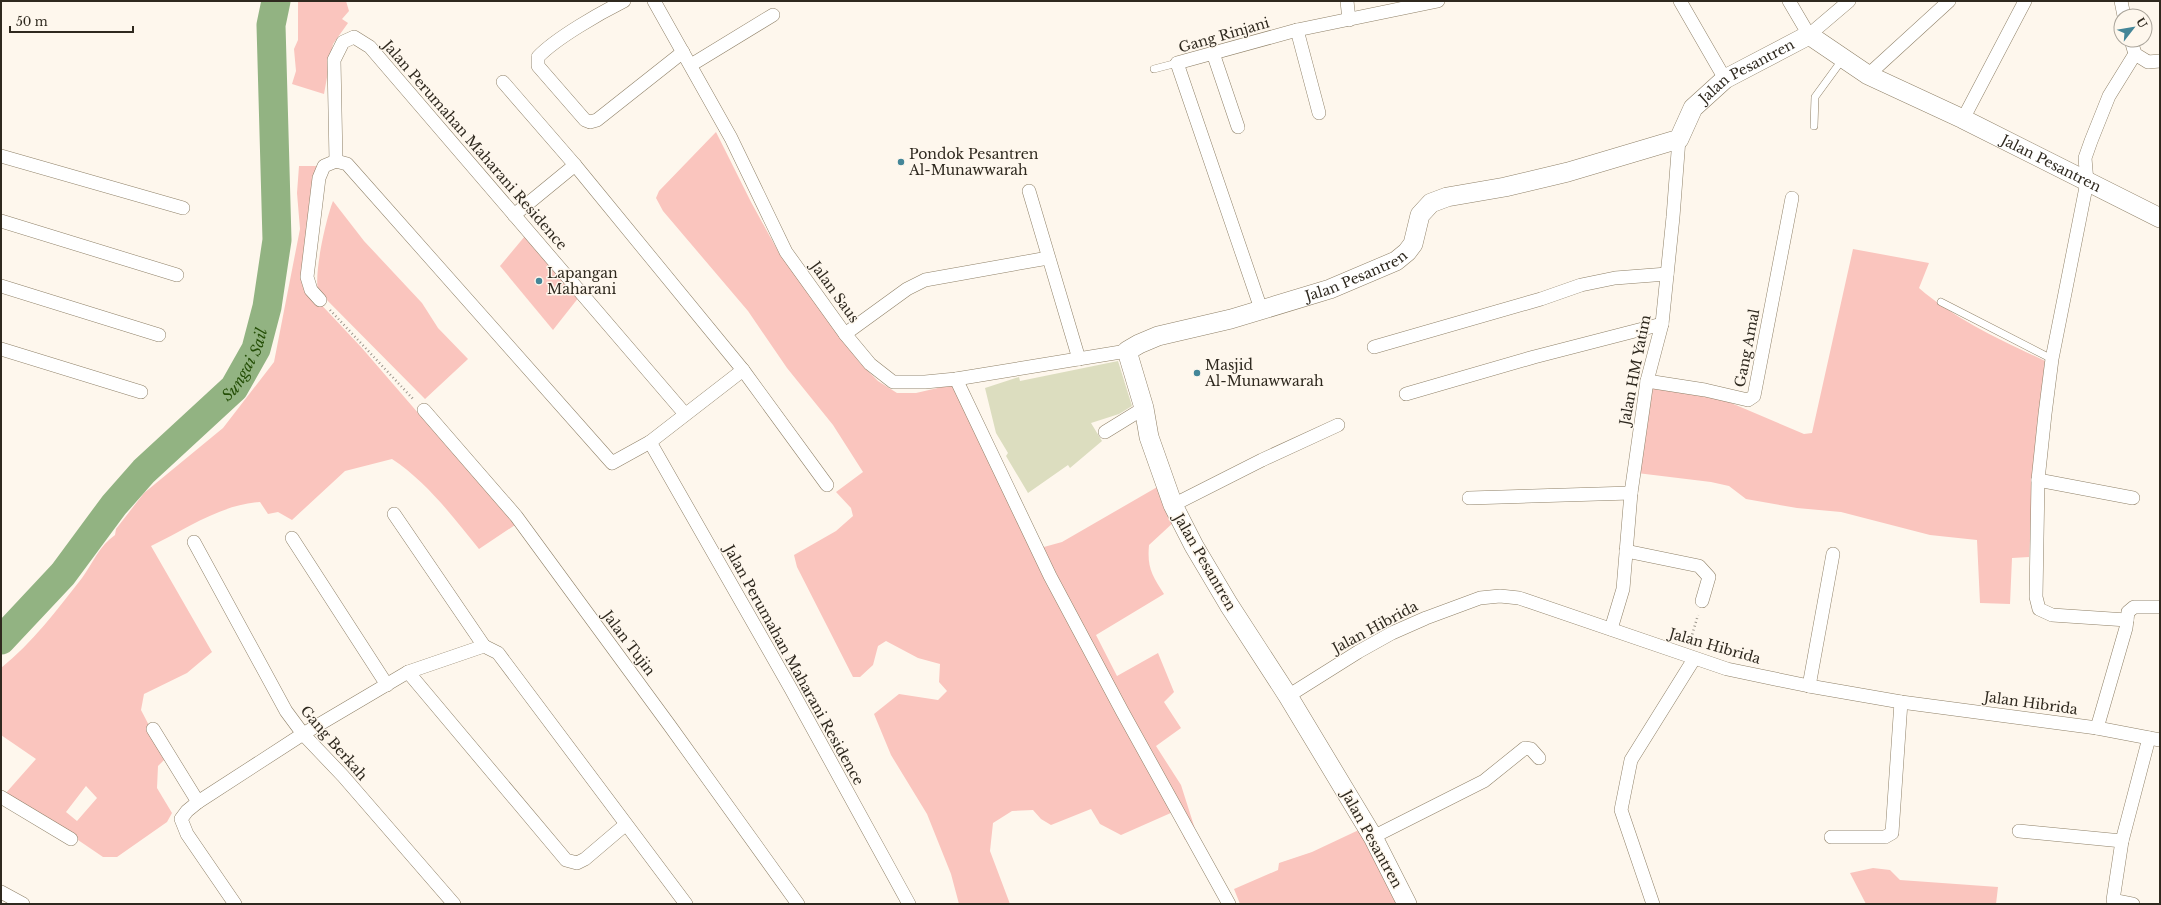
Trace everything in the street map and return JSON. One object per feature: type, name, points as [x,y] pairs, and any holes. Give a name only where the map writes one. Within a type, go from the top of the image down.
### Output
[{"type":"street","points":[[624,1],[598,15],[547,48],[538,57],[538,66],[585,120],[590,122],[597,120],[683,52]]},
{"type":"street","name":"Jalan Saus","points":[[654,1],[731,138],[786,252],[845,334],[870,364],[893,382],[925,382],[956,379],[1127,351]]},
{"type":"street","points":[[1347,1],[1350,20]]},
{"type":"street","name":"Gang Rinjani","points":[[1261,310],[1178,63],[1297,30],[1438,1]]},
{"type":"street","points":[[1680,1],[1726,79]]},
{"type":"street","points":[[1789,1],[1808,35],[1849,1]]},
{"type":"street","points":[[1868,75],[1949,1]]},
{"type":"street","points":[[1963,119],[2025,1]]},
{"type":"street","points":[[691,66],[773,15]]},
{"type":"street","points":[[1297,30],[1319,113]]},
{"type":"street","name":"Jalan Pesantren","points":[[1407,904],[1373,837],[1288,696],[1225,598],[1194,546],[1173,505],[1149,437],[1144,408],[1127,351],[1158,336],[1261,310],[1330,289],[1402,257],[1412,244],[1420,215],[1431,203],[1447,197],[1505,187],[1568,172],[1679,139],[1693,108],[1726,79],[1808,35],[1868,75],[1963,119],[2160,218]]},
{"type":"street","name":"Jalan Perumahan Maharani Residence","points":[[336,160],[334,60],[343,42],[354,37],[370,47],[685,414]]},
{"type":"street","points":[[2133,48],[2135,54],[2148,62],[2160,61]]},
{"type":"street","points":[[1213,53],[1238,127]]},
{"type":"street","points":[[2127,620],[2052,615],[2039,609],[2036,597],[2038,480],[2052,359],[2087,182],[2085,158],[2109,96],[2135,54]]},
{"type":"street","points":[[503,82],[575,165],[743,370],[827,485]]},
{"type":"street","name":"Jalan HM Yatim","points":[[1611,629],[1623,589],[1631,493],[1647,381],[1662,324],[1679,139]]},
{"type":"street","points":[[1,156],[183,208]]},
{"type":"street","points":[[320,300],[311,290],[307,277],[319,178],[324,166],[336,160],[347,164],[612,463],[650,442],[743,370]]},
{"type":"street","points":[[514,214],[575,165]]},
{"type":"street","points":[[1029,192],[1079,359]]},
{"type":"street","name":"Gang Amal","points":[[1647,381],[1698,388],[1748,400],[1754,396],[1792,198]]},
{"type":"street","points":[[1,221],[177,275]]},
{"type":"street","points":[[845,334],[907,289],[925,280],[1048,258]]},
{"type":"street","points":[[1374,347],[1541,299],[1581,285],[1615,278],[1667,274]]},
{"type":"street","points":[[1,286],[159,335]]},
{"type":"street","points":[[1406,394],[1534,357],[1662,324]]},
{"type":"street","points":[[1,349],[141,392]]},
{"type":"street","points":[[956,379],[1050,576],[1122,711],[1230,904]]},
{"type":"street","points":[[1105,432],[1144,408]]},
{"type":"street","name":"Jalan Tujin","points":[[424,410],[516,516],[675,732],[798,904]]},
{"type":"street","points":[[1173,505],[1262,460],[1338,425]]},
{"type":"street","name":"Jalan Perumahan Maharani Residence","points":[[650,442],[791,689],[909,904]]},
{"type":"street","points":[[2038,480],[2133,498]]},
{"type":"street","points":[[1469,498],[1631,493]]},
{"type":"street","points":[[394,514],[484,646],[498,653],[625,825],[686,904]]},
{"type":"street","points":[[292,538],[387,685]]},
{"type":"street","name":"Gang Berkah","points":[[194,542],[286,711],[303,734],[343,776],[454,904]]},
{"type":"street","points":[[1626,550],[1699,566],[1709,577],[1702,601]]},
{"type":"street","points":[[1809,686],[1833,554]]},
{"type":"street","name":"Jalan Hibrida","points":[[1288,696],[1392,633],[1426,618],[1480,598],[1500,596],[1519,598],[1611,629],[1690,658],[1727,669],[1809,686],[1901,702],[2097,728],[2155,739]]},
{"type":"street","points":[[2097,728],[2128,612],[2134,607],[2160,607]]},
{"type":"street","points":[[235,904],[182,824],[181,819],[183,814],[198,802],[303,734],[408,672],[484,646]]},
{"type":"street","points":[[1653,904],[1622,810],[1631,760],[1690,658]]},
{"type":"street","points":[[408,672],[566,860],[577,863],[625,825]]},
{"type":"street","points":[[1831,837],[1885,837],[1892,833],[1901,702]]},
{"type":"street","points":[[153,729],[198,802]]},
{"type":"street","points":[[2133,904],[2113,900],[2122,841],[2155,739]]},
{"type":"street","points":[[1373,837],[1484,782],[1525,748],[1531,749],[1539,758]]},
{"type":"street","points":[[1,797],[71,840]]},
{"type":"street","points":[[2019,831],[2122,841]]},
{"type":"street","points":[[1,892],[23,904]]},
{"type":"lane","points":[[1814,126],[1815,97],[1844,58]]},
{"type":"lane","points":[[1154,69],[1178,63]]},
{"type":"lane","points":[[1941,302],[2052,359]]},
{"type":"path","points":[[320,300],[424,410]]},
{"type":"path","points":[[1690,658],[1702,601]]},
{"type":"shaded area","points":[[298,1],[346,1],[349,11],[342,19],[348,23],[333,44],[324,94],[292,84],[296,71],[294,49],[298,40]]},
{"type":"shaded area","points":[[716,132],[751,202],[779,253],[860,363],[878,381],[897,393],[916,393],[955,384],[1033,550],[1062,542],[1159,486],[1175,521],[1149,545],[1151,571],[1164,594],[1096,635],[1117,676],[1158,653],[1174,692],[1164,702],[1181,728],[1156,746],[1181,785],[1195,829],[1185,840],[1173,812],[1121,835],[1100,824],[1091,809],[1051,825],[1041,819],[1033,810],[1012,811],[993,823],[990,851],[1010,904],[959,904],[951,874],[927,814],[891,755],[874,714],[899,694],[938,700],[947,691],[939,682],[940,664],[918,658],[886,641],[878,646],[873,665],[860,677],[853,677],[797,567],[794,555],[836,531],[853,516],[851,508],[836,492],[863,472],[833,425],[787,368],[748,311],[663,211],[656,198],[659,191]]},
{"type":"shaded area","points":[[299,166],[320,166],[311,205],[314,297],[361,347],[515,525],[479,549],[428,489],[405,468],[392,459],[345,471],[292,520],[278,512],[268,514],[260,502],[245,504],[217,513],[151,546],[212,652],[187,673],[144,694],[141,710],[166,758],[158,766],[157,788],[172,813],[167,822],[117,857],[103,857],[56,825],[5,794],[36,759],[1,735],[1,668],[34,637],[54,614],[82,578],[100,549],[115,535],[116,529],[144,493],[223,428],[274,362],[300,229],[297,193]],"holes":[[[86,786],[97,798],[77,821],[66,812]]]},
{"type":"shaded area","points":[[333,201],[364,241],[422,303],[438,328],[468,359],[425,399],[318,291],[317,282],[319,259],[324,232]]},
{"type":"shaded area","name":"Lapangan Maharani","points":[[525,236],[579,297],[553,330],[500,266]]},
{"type":"shaded area","points":[[1853,249],[1929,263],[1919,288],[1948,310],[1979,329],[2045,361],[2034,469],[2029,557],[2012,558],[2010,604],[1980,603],[1977,540],[1930,535],[1841,512],[1797,508],[1746,499],[1729,486],[1711,482],[1637,473],[1649,386],[1717,397],[1804,434],[1812,433]]},
{"type":"shaded area","points":[[1363,828],[1405,904],[1240,904],[1234,889],[1278,870],[1279,863],[1312,852]]},
{"type":"shaded area","points":[[1873,868],[1890,870],[1900,880],[1998,887],[1996,904],[1866,904],[1850,873]]},
{"type":"building","points":[[1118,361],[1132,406],[1119,414],[1091,423],[1102,441],[1070,468],[1068,465],[1028,493],[1006,456],[1008,453],[996,433],[985,388],[1019,377],[1020,381]]},
{"type":"waterway","name":"Sungai Sail","points":[[1,640],[63,574],[114,505],[144,471],[234,388],[256,349],[267,307],[277,240],[271,25],[276,1]]},
{"type":"place","name":"Pondok Pesantren Al-Munawwarah","points":[[901,162]]},
{"type":"place","name":"Lapangan Maharani","points":[[539,281]]},
{"type":"place","name":"Masjid Al-Munawwarah","points":[[1197,373]]}]
